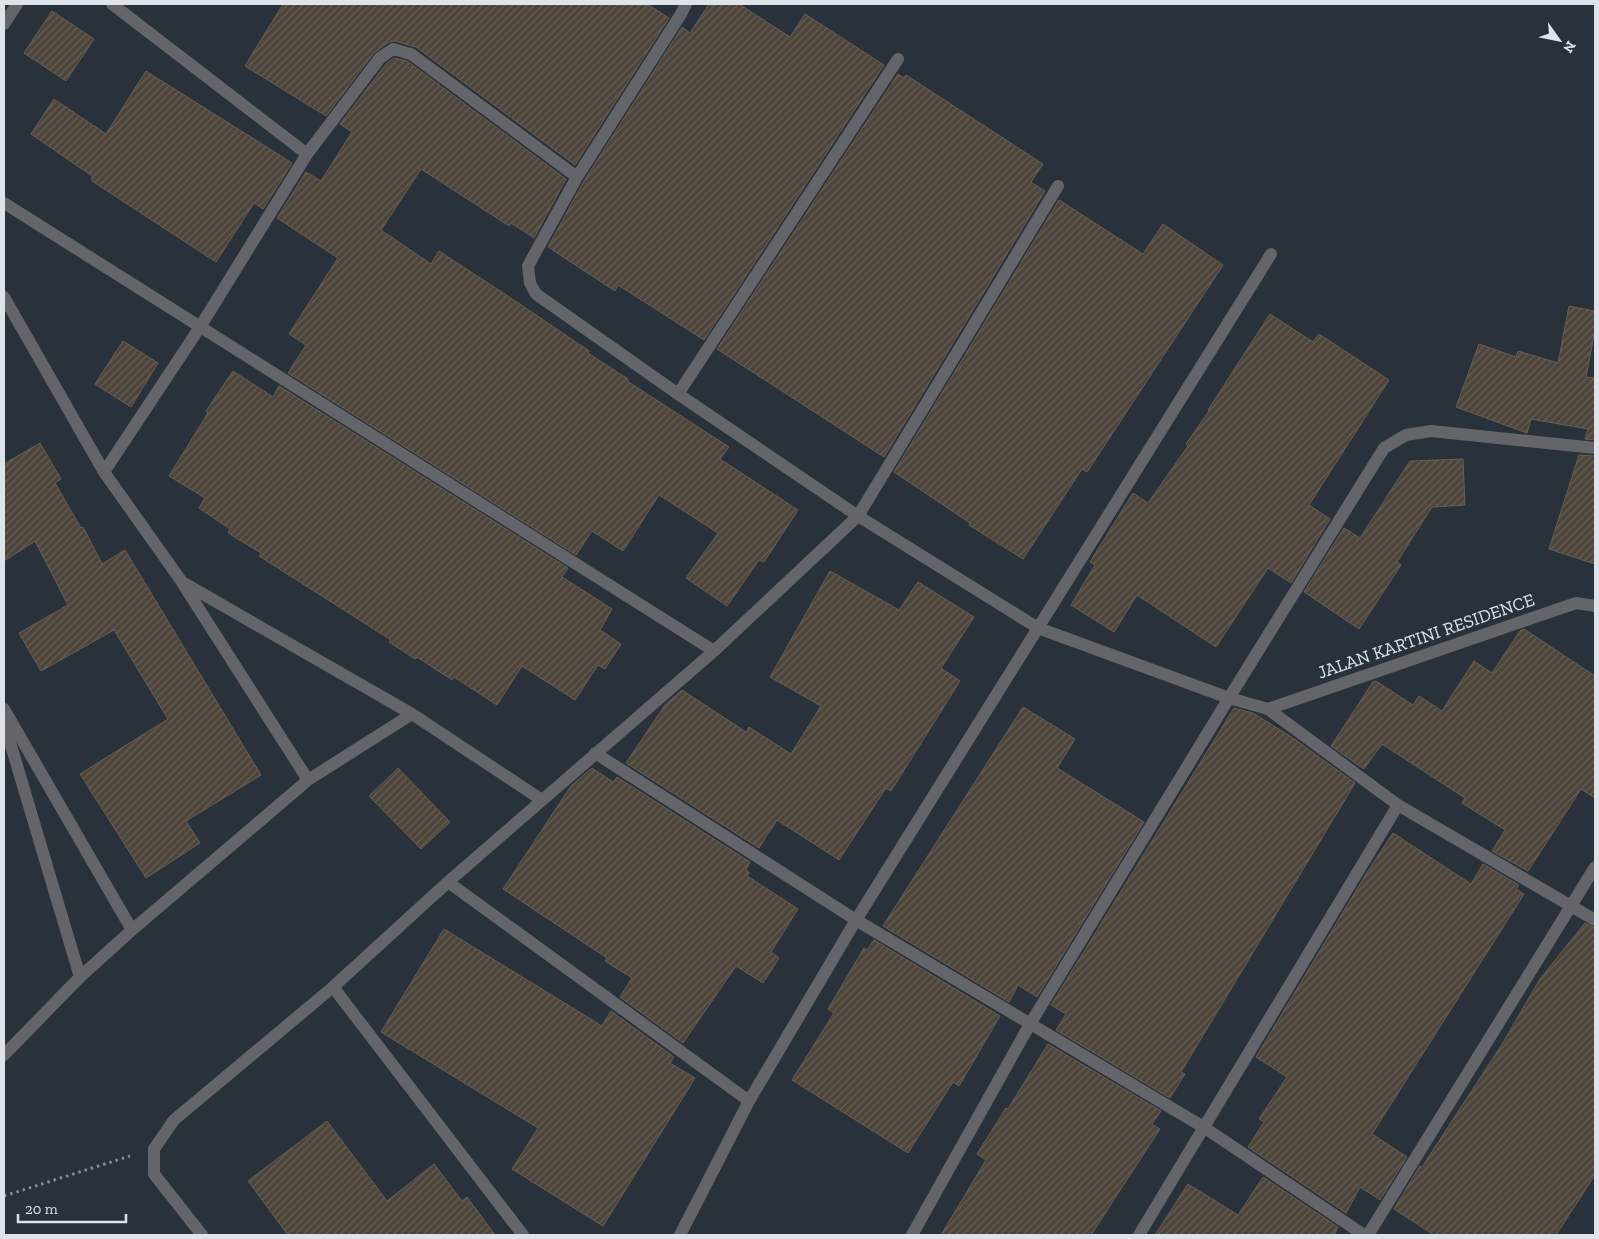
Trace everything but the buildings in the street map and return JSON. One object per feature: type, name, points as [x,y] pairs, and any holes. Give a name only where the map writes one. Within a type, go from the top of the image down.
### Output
[{"type":"street","points":[[4,24],[17,4]]},
{"type":"street","points":[[112,4],[307,154]]},
{"type":"street","points":[[686,4],[577,177],[528,266],[530,283],[536,294],[678,394],[858,516],[1038,628],[1228,698],[1268,709],[1398,805],[1595,920]]},
{"type":"street","points":[[104,472],[200,327],[307,154],[380,58],[394,49],[411,54],[577,177]]},
{"type":"street","points":[[678,394],[898,59]]},
{"type":"street","points":[[202,1235],[154,1174],[154,1148],[174,1120],[333,987],[448,882],[714,651],[858,516],[1058,186]]},
{"type":"street","points":[[4,203],[714,651]]},
{"type":"street","points":[[680,1235],[749,1101],[856,920],[1271,254]]},
{"type":"street","points":[[4,297],[104,472],[182,582],[308,780]]},
{"type":"street","points":[[912,1235],[1030,1024],[1228,698],[1384,448],[1406,435],[1431,430],[1595,448]]},
{"type":"street","points":[[182,582],[412,714],[542,800]]},
{"type":"street","name":"JALAN KARTINI RESIDENCE","points":[[1268,709],[1576,604],[1595,606]]},
{"type":"street","points":[[4,709],[132,930]]},
{"type":"street","points":[[4,1055],[80,978],[132,930],[308,780],[412,714]]},
{"type":"street","points":[[4,722],[80,978]]},
{"type":"street","points":[[595,753],[856,920],[1205,1128],[1364,1235]]},
{"type":"street","points":[[1139,1235],[1398,805]]},
{"type":"street","points":[[1368,1235],[1595,867]]},
{"type":"street","points":[[448,882],[749,1101]]},
{"type":"street","points":[[333,987],[523,1235]]},
{"type":"path","points":[[4,1196],[154,1148]]}]
